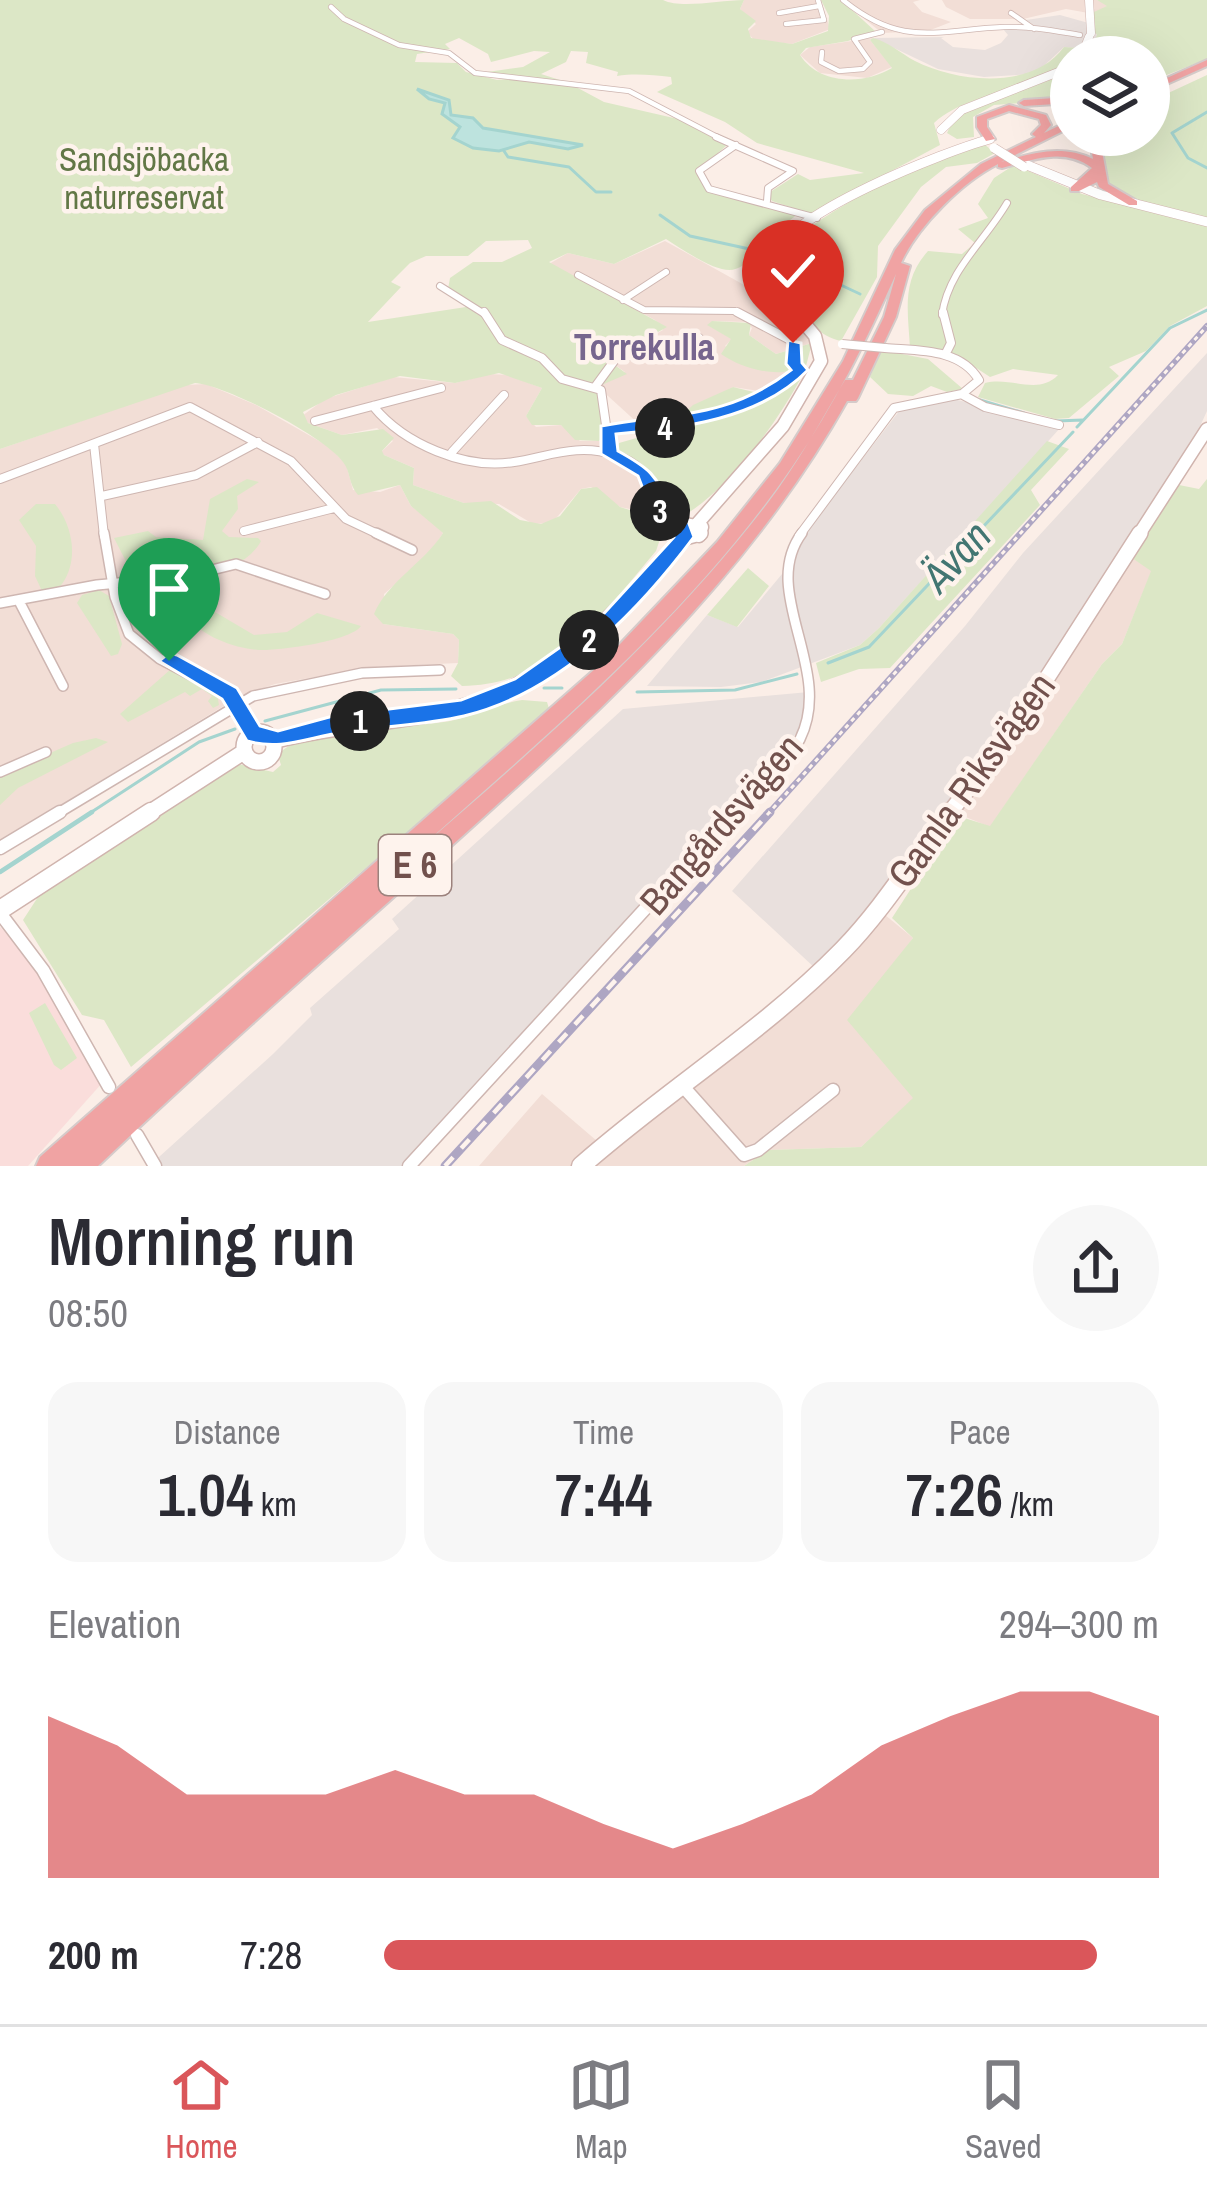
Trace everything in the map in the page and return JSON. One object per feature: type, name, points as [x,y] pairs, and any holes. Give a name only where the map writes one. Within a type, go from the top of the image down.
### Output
[{"type":"highway","points":[[1170,80],[1207,67]]},
{"type":"highway","points":[[1170,82],[1207,67]]},
{"type":"highway","points":[[990,143],[974,122],[989,108],[1050,102]]},
{"type":"highway","points":[[990,143],[981,122],[991,111],[1016,108],[1043,117],[1044,128],[1016,149]]},
{"type":"highway","name":"E 6","points":[[49,1166],[609,668],[736,530],[832,393],[917,226],[944,197],[1016,149],[1050,135]]},
{"type":"highway","name":"E 6","points":[[80,1166],[624,676],[738,553],[815,447],[871,361],[890,317],[897,268],[939,216],[1002,165],[1050,139]]},
{"type":"highway","points":[[1002,165],[1050,153],[1079,156],[1093,162],[1098,171],[1078,188]]},
{"type":"highway","points":[[1099,156],[1106,189],[1133,203]]},
{"type":"highway","points":[[1078,188],[1103,175]]},
{"type":"street","points":[[843,0],[887,31]]},
{"type":"street","points":[[822,52],[826,66],[859,70],[870,62],[854,39],[887,31],[941,36],[996,28],[1085,34],[1089,0]]},
{"type":"street","points":[[779,13],[819,3],[826,16],[786,24]]},
{"type":"street","points":[[331,7],[343,18],[399,45],[449,53],[475,73],[628,92],[795,172],[768,188],[767,201]]},
{"type":"street","points":[[1011,13],[1034,29]]},
{"type":"street","points":[[1050,78],[957,112],[941,130],[941,138],[954,144],[990,143],[1026,166],[1078,188],[1183,215]]},
{"type":"street","points":[[109,1087],[43,970],[0,912],[242,753],[244,743],[254,735],[266,734],[276,740],[333,725],[463,708],[523,685],[603,627],[797,408],[819,368],[821,344],[773,280],[778,246],[817,218],[954,144]]},
{"type":"street","points":[[736,145],[710,160],[700,175],[716,193],[767,201],[817,218]]},
{"type":"street","points":[[1078,188],[1207,222]]},
{"type":"street","points":[[945,355],[952,344],[942,316],[944,301],[963,261],[988,236],[1007,203]]},
{"type":"street","points":[[623,300],[666,272]]},
{"type":"street","points":[[578,275],[649,311],[738,312],[792,340],[794,364],[800,370],[770,394],[708,417],[660,428],[607,430]]},
{"type":"street","points":[[773,280],[752,286],[784,309]]},
{"type":"street","points":[[440,286],[485,311],[505,343],[542,358],[566,382],[595,387],[604,395],[610,454]]},
{"type":"street","points":[[595,387],[605,366],[619,356],[671,353],[699,338]]},
{"type":"street","points":[[821,344],[945,355],[977,373],[977,384],[963,395],[985,407],[1059,425]]},
{"type":"street","points":[[315,421],[441,388]]},
{"type":"street","points":[[452,452],[504,395]]},
{"type":"street","name":"Bangårdsvägen","points":[[409,1166],[792,751],[807,726],[814,686],[787,569],[792,546],[894,408],[913,398],[963,395]]},
{"type":"street","points":[[0,479],[186,406],[300,468],[334,508],[363,529],[412,550]]},
{"type":"street","points":[[374,406],[397,434],[505,463],[576,448],[610,454],[644,472],[652,482],[660,511],[688,528]]},
{"type":"street","name":"Gamla Riksvägen","points":[[581,1166],[680,1083],[776,1012],[846,947],[1013,731],[1207,429]]},
{"type":"street","points":[[102,496],[191,477],[258,442]]},
{"type":"street","points":[[94,444],[112,583],[123,624],[134,639],[213,682],[238,704],[254,735]]},
{"type":"street","points":[[244,531],[334,508]]},
{"type":"street","points":[[0,603],[236,564],[325,594]]},
{"type":"street","points":[[20,603],[63,686]]},
{"type":"street","points":[[0,848],[238,704],[266,692],[338,676],[440,670]]},
{"type":"street","points":[[242,753],[251,760],[266,758],[274,752],[276,740]]},
{"type":"street","points":[[0,772],[46,752]]},
{"type":"street","points":[[680,1083],[744,1155],[758,1150],[832,1090]]},
{"type":"street","points":[[136,1135],[155,1166]]},
{"type":"shaded area","points":[[744,0],[821,0],[830,29],[792,44],[754,40],[747,32],[756,24],[740,9]]},
{"type":"shaded area","points":[[841,0],[920,0],[913,2],[922,12],[951,22],[928,31],[882,33]]},
{"type":"shaded area","points":[[942,0],[1097,0],[1110,5],[1094,14],[1066,9],[1023,19],[970,19]]},
{"type":"shaded area","points":[[1060,15],[1092,24],[1097,36],[1050,36],[1050,60],[1035,74],[984,77],[938,69],[873,38],[944,37],[953,47],[985,50],[1008,35],[1003,29],[1040,29],[1026,20]]},
{"type":"shaded area","points":[[873,38],[870,40],[892,67],[867,78],[820,73],[800,55],[810,47]]},
{"type":"shaded area","points":[[665,241],[766,297],[799,323],[812,343],[776,354],[749,335],[752,328],[746,322],[713,321],[708,325],[732,339],[725,346],[765,368],[790,373],[786,379],[765,392],[733,387],[662,425],[641,426],[597,386],[625,372],[608,360],[663,330],[655,320],[549,264],[568,253],[614,264]]},
{"type":"shaded area","points":[[1207,353],[1207,411],[1192,444],[1012,723],[873,905],[816,969],[732,891],[965,626],[1023,553]]},
{"type":"shaded area","points":[[490,374],[542,388],[526,416],[536,427],[561,425],[580,441],[599,441],[636,462],[658,481],[664,512],[620,507],[591,487],[581,489],[552,523],[533,524],[499,504],[464,503],[413,485],[414,468],[381,452],[393,441],[377,428],[342,435],[308,423],[302,416],[325,399],[394,377],[455,383]]},
{"type":"shaded area","points":[[206,384],[256,405],[328,446],[346,464],[353,490],[380,492],[400,485],[411,506],[438,527],[443,533],[428,556],[384,594],[383,624],[453,634],[459,640],[458,663],[372,667],[275,684],[240,696],[0,842],[0,449],[185,385]]},
{"type":"shaded area","points":[[954,399],[1061,427],[879,628],[860,645],[761,682],[647,686],[707,615],[738,627],[792,562],[813,523],[900,410]]},
{"type":"shaded area","points":[[1132,558],[1152,570],[1122,644],[1102,664],[990,827],[944,808]]},
{"type":"shaded area","points":[[809,692],[803,723],[779,758],[404,1166],[149,1166],[273,1054],[312,1015],[310,1008],[399,929],[392,919],[623,709]]},
{"type":"shaded area","points":[[873,905],[913,938],[884,978],[914,1098],[861,1147],[768,1150],[744,1166],[479,1166],[542,1094],[597,1141],[797,987]]},
{"type":"shaded area","points":[[0,927],[28,953],[103,1082],[28,1166],[0,1166]]},
{"type":"green space","name":"Sandsjöbacka naturreservat","points":[[0,0],[663,0],[690,4],[744,0],[740,9],[756,21],[748,29],[751,38],[792,44],[828,31],[829,16],[821,0],[841,0],[875,31],[806,48],[800,55],[808,65],[830,77],[856,79],[892,68],[870,40],[873,38],[932,68],[973,78],[1015,76],[1050,61],[1049,75],[950,111],[934,123],[940,145],[811,214],[772,201],[767,194],[798,174],[810,180],[864,173],[757,143],[725,122],[657,92],[672,84],[671,77],[617,76],[618,72],[586,63],[588,52],[571,51],[566,62],[541,74],[566,82],[480,73],[523,67],[550,52],[534,51],[491,62],[488,54],[459,38],[445,44],[450,49],[417,54],[415,62],[457,63],[466,72],[497,80],[518,78],[576,87],[604,102],[678,119],[727,145],[697,172],[707,188],[798,214],[750,259],[729,270],[666,239],[614,264],[568,253],[549,262],[667,327],[608,360],[627,374],[597,387],[604,436],[599,441],[575,440],[561,425],[532,425],[526,416],[542,388],[499,373],[455,383],[400,376],[336,395],[303,412],[308,423],[342,435],[383,429],[394,438],[382,451],[384,455],[414,468],[413,485],[464,503],[491,501],[520,520],[541,524],[560,516],[581,489],[597,487],[620,507],[659,519],[656,551],[616,599],[573,642],[523,673],[494,683],[462,686],[451,676],[458,663],[459,640],[453,634],[383,624],[374,614],[443,533],[411,506],[400,485],[358,495],[346,466],[333,452],[251,402],[195,383],[0,449]],"holes":[[[528,240],[532,248],[502,262],[473,262],[450,278],[448,289],[466,307],[368,322],[401,287],[391,282],[410,263],[426,256],[468,256],[486,241]]]},
{"type":"green space","points":[[1097,0],[1207,0],[1207,59],[1170,74],[1170,36],[1096,36],[1091,28],[1094,12],[1107,6]]},
{"type":"green space","points":[[1207,75],[1207,220],[1146,205],[1110,188],[1103,156],[1170,156],[1170,92]]},
{"type":"green space","points":[[1050,80],[1050,101],[994,105],[973,117],[974,137],[957,139],[947,133],[955,116]]},
{"type":"green space","points":[[984,144],[995,153],[977,163],[946,167],[921,187],[878,246],[877,277],[841,341],[807,320],[778,278],[779,258],[792,241],[919,164],[956,148]]},
{"type":"green space","points":[[1014,165],[1082,194],[1207,226],[1207,306],[1170,326],[1146,351],[1109,367],[1119,376],[1069,418],[1055,419],[978,397],[985,383],[1033,385],[1058,375],[1013,369],[990,377],[955,354],[910,348],[908,297],[919,262],[928,251],[962,254],[975,243],[958,229],[988,218],[978,204],[994,178]]},
{"type":"green space","points":[[712,321],[751,323],[749,335],[776,354],[812,343],[806,366],[774,372],[730,360],[721,354],[731,339],[707,325]]},
{"type":"green space","points":[[881,350],[928,359],[963,389],[947,392],[931,386],[913,396],[888,394],[870,377]]},
{"type":"green space","points":[[803,374],[750,454],[716,491],[680,518],[661,506],[655,478],[616,451],[619,443],[668,429],[693,405],[733,387],[775,397]]},
{"type":"green space","points":[[1047,441],[1069,449],[1031,490],[1040,505],[890,668],[859,669],[821,682],[816,663],[860,645],[879,628]]},
{"type":"green space","points":[[247,479],[259,482],[237,496],[238,509],[222,531],[229,537],[258,538],[261,541],[251,554],[205,574],[135,579],[114,538],[148,531],[156,537],[203,540],[210,499]]},
{"type":"green space","points":[[1207,479],[1207,1166],[744,1166],[768,1150],[861,1147],[913,1098],[847,1020],[913,938],[892,918],[958,816],[990,826],[1102,664],[1122,644],[1151,571],[1132,558],[1179,485],[1199,489]]},
{"type":"green space","points":[[36,504],[55,504],[70,536],[72,560],[56,591],[42,591],[35,576],[36,546],[19,520]]},
{"type":"green space","points":[[748,568],[769,586],[737,627],[707,615]]},
{"type":"green space","points":[[99,590],[109,596],[122,644],[118,654],[111,656],[77,603],[82,595]]},
{"type":"green space","points":[[198,602],[254,635],[287,632],[317,613],[361,626],[314,644],[250,649],[220,640],[195,625],[190,618],[192,605]]},
{"type":"green space","points":[[171,669],[217,694],[219,705],[213,708],[208,701],[212,696],[202,689],[190,696],[185,692],[128,722],[120,714]]},
{"type":"green space","points":[[522,700],[547,702],[550,712],[131,1067],[104,1020],[82,1015],[23,920],[38,897],[190,788],[238,764],[273,772],[281,765],[278,755],[311,737],[450,721]]},
{"type":"green space","points":[[96,738],[108,742],[18,788],[0,805],[0,775],[73,743]]},
{"type":"green space","points":[[45,1003],[77,1058],[61,1070],[54,1065],[29,1013]]},
{"type":"water","points":[[417,89],[449,100],[451,115],[473,118],[483,128],[583,145],[568,149],[529,142],[499,151],[473,148],[453,138],[460,127],[442,114],[445,103]]},
{"type":"waterway","points":[[1207,112],[1172,133],[1188,158],[1207,168]]},
{"type":"waterway","points":[[504,151],[508,157],[569,167],[596,192],[611,192]]},
{"type":"waterway","points":[[660,215],[690,236],[763,252]]},
{"type":"waterway","points":[[781,257],[860,294]]},
{"type":"waterway","name":"Ävan","points":[[1077,427],[1170,328],[1207,310]]},
{"type":"waterway","points":[[980,400],[1024,413]]},
{"type":"waterway","points":[[1056,421],[1083,420]]},
{"type":"waterway","name":"Ävan","points":[[828,663],[869,647],[1073,432]]},
{"type":"waterway","name":"Ävan","points":[[637,692],[735,690],[797,674]]},
{"type":"waterway","name":"Ävan","points":[[544,688],[562,688]]},
{"type":"waterway","name":"Ävan","points":[[265,721],[381,690],[456,689]]},
{"type":"waterway","name":"Ävan","points":[[87,815],[199,742],[235,729]]},
{"type":"waterway","name":"Ävan","points":[[0,872],[92,812]]},
{"type":"railway","points":[[767,815],[1207,326]]},
{"type":"railway","points":[[445,1166],[770,812]]},
{"type":"district","name":"Torrekulla","points":[[644,347]]},
{"type":"route","points":[[169,661],[230,694],[254,735],[266,734],[276,740],[333,725],[463,708],[523,685],[603,627],[685,537],[681,525],[660,511],[652,482],[644,472],[610,454],[607,430],[687,423],[770,394],[800,370],[794,364],[793,343]]}]
